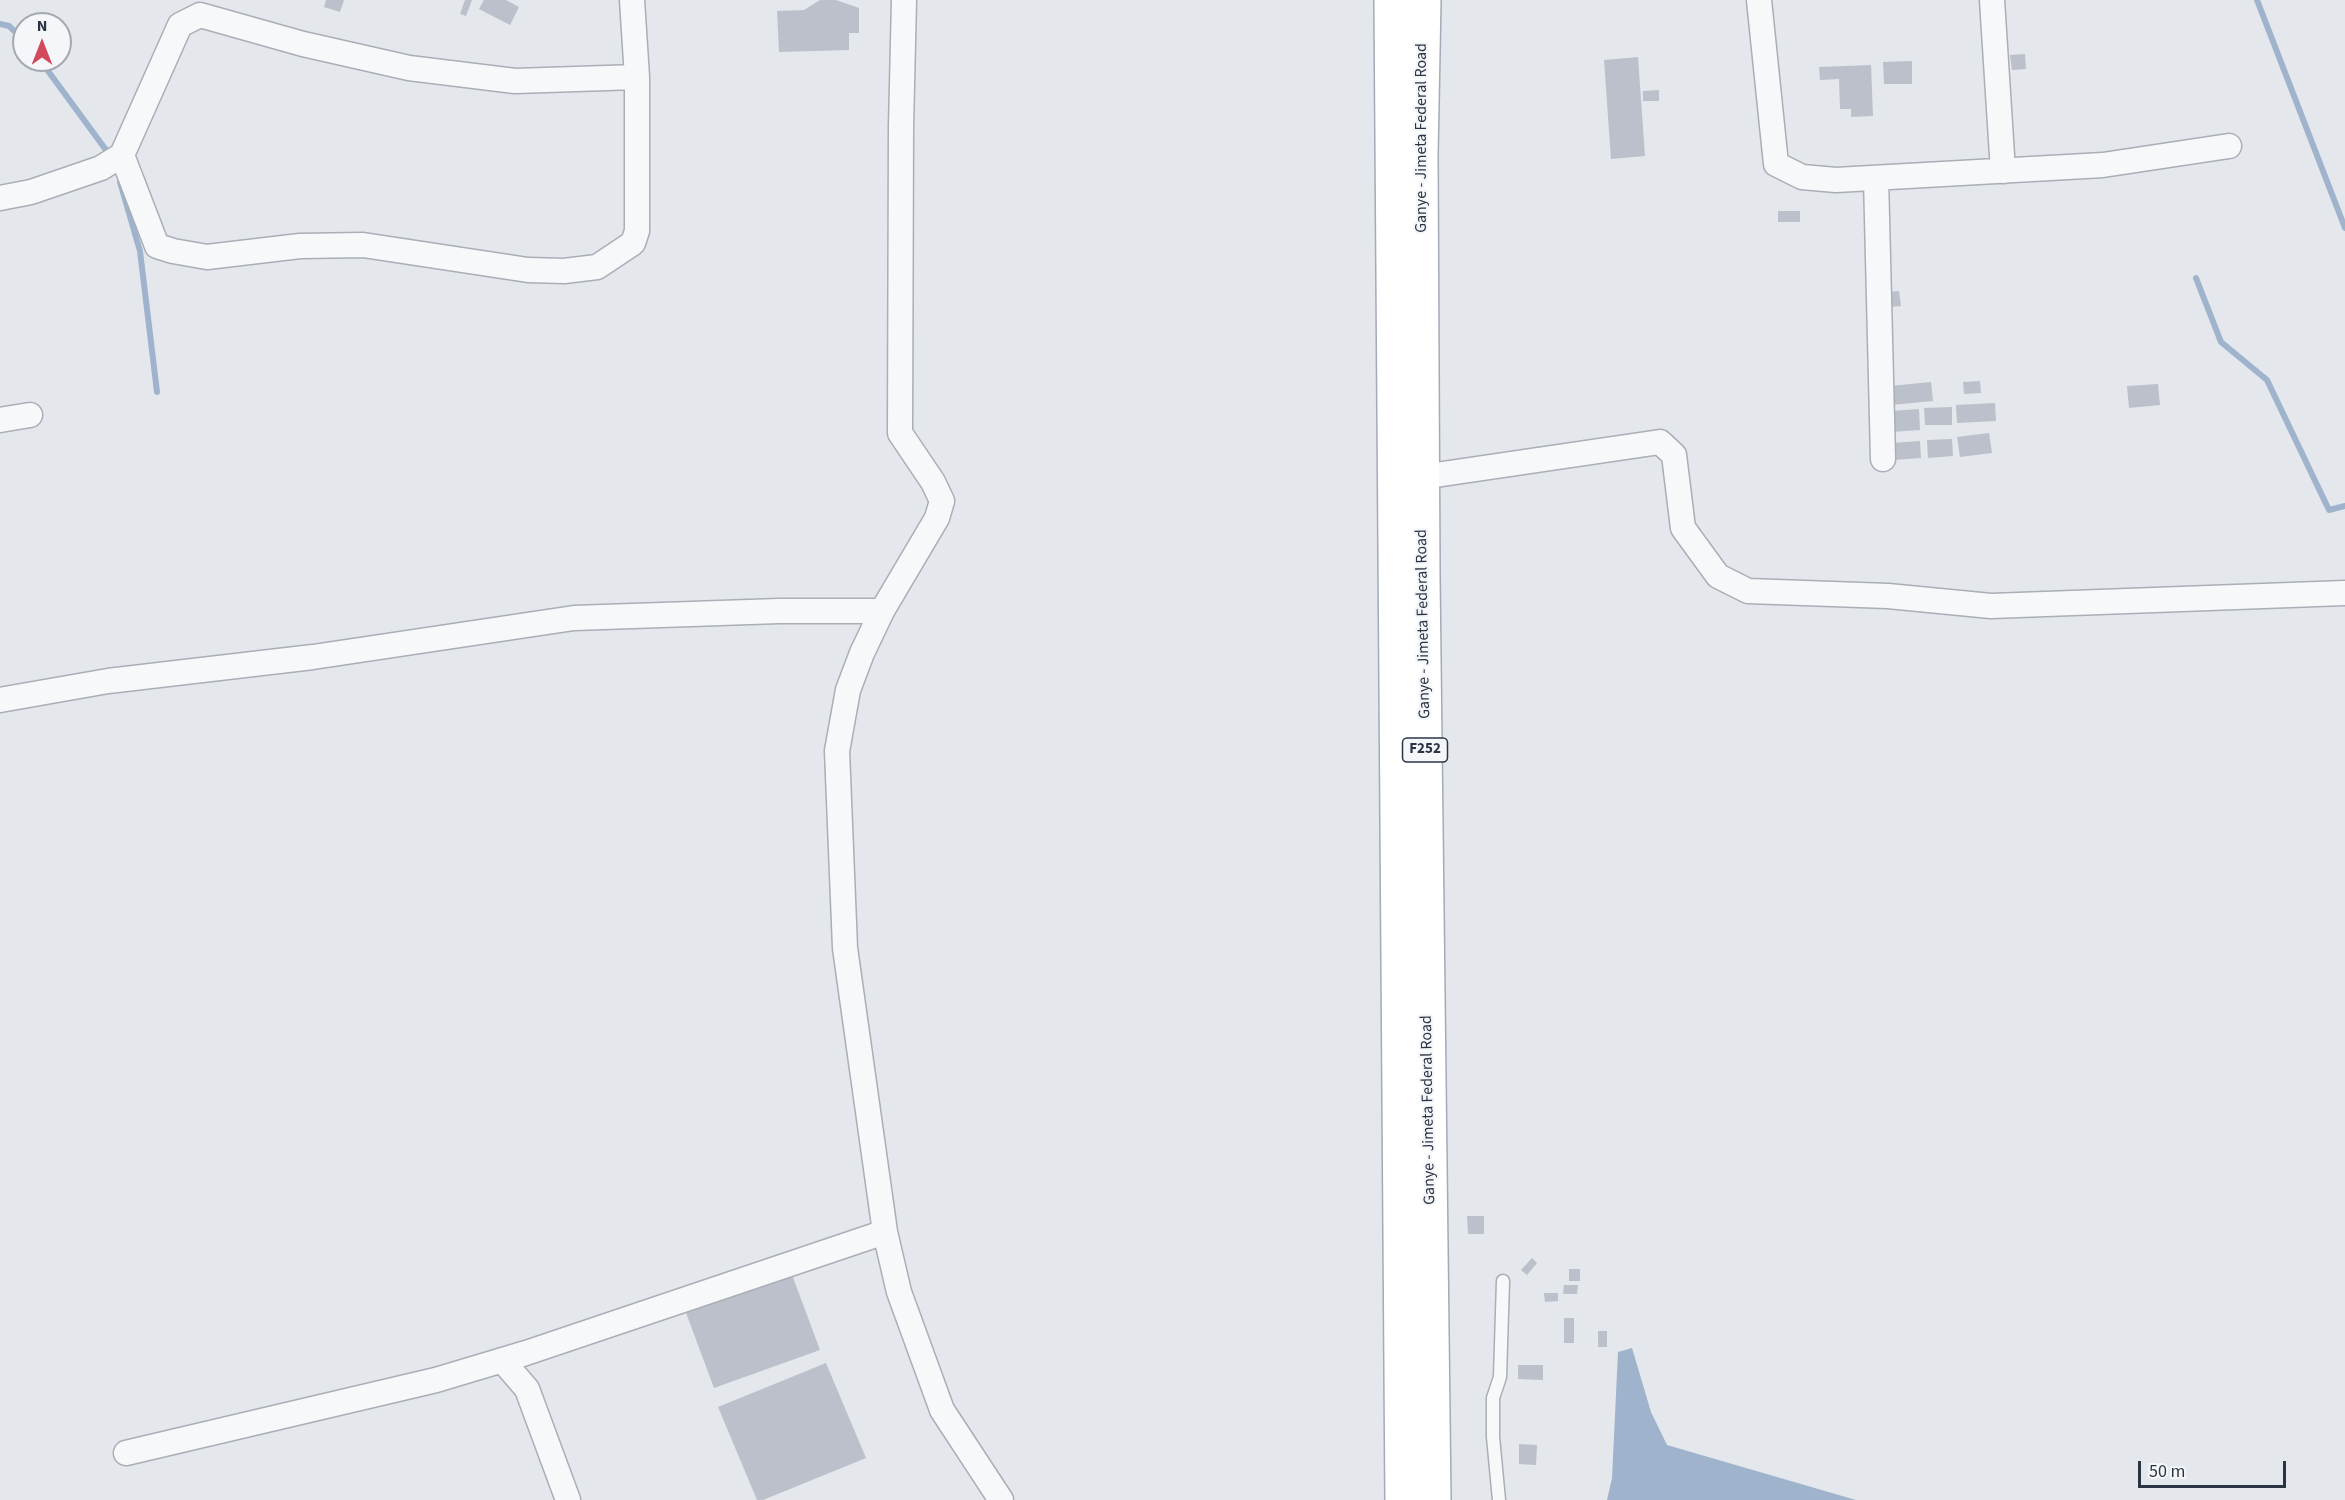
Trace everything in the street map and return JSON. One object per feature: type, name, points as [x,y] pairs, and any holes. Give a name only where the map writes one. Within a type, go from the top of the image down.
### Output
[{"type":"main road","name":"Ganye - Jimeta Federal Road","points":[[1391,0],[1402,1500]]},
{"type":"main road","name":"Ganye - Jimeta Federal Road","points":[[1424,0],[1422,477],[1434,1500]]},
{"type":"street","points":[[122,155],[157,246],[172,251],[207,257],[300,246],[363,245],[528,270],[564,271],[597,267],[633,243],[637,231],[636,77],[632,0]]},
{"type":"street","points":[[904,0],[900,139],[900,433],[933,482],[942,501],[937,518],[882,611],[861,653],[848,690],[837,751],[845,948],[885,1232],[899,1292],[942,1410],[1001,1500]]},
{"type":"street","points":[[1759,0],[1776,164],[1802,177],[1836,180],[2103,165],[2229,146]]},
{"type":"street","points":[[1992,0],[2003,171]]},
{"type":"street","points":[[0,198],[31,192],[101,168],[122,155],[180,25],[200,15],[303,44],[409,68],[515,81],[636,77]]},
{"type":"street","points":[[1876,178],[1884,459]]},
{"type":"street","points":[[0,420],[30,415]]},
{"type":"street","points":[[1422,477],[1660,442],[1674,455],[1683,528],[1718,576],[1748,591],[1888,596],[1991,606],[2345,593]]},
{"type":"street","points":[[0,700],[108,681],[313,657],[574,618],[779,611],[882,611]]},
{"type":"street","points":[[126,1453],[436,1380],[885,1232]]},
{"type":"street","points":[[502,1360],[527,1389],[568,1500]]},
{"type":"lane","points":[[1499,1500],[1493,1437],[1493,1398],[1500,1377],[1503,1281]]},
{"type":"water","points":[[1632,1348],[1651,1412],[1667,1445],[1856,1500],[1607,1500],[1612,1478],[1618,1352]]},
{"type":"building","points":[[326,0],[344,0],[340,12],[324,7]]},
{"type":"building","points":[[465,0],[472,0],[466,16],[460,14]]},
{"type":"building","points":[[484,0],[506,0],[519,7],[510,25],[479,9]]},
{"type":"building","points":[[820,0],[836,0],[859,8],[859,33],[849,33],[849,50],[779,52],[777,11],[804,10]]},
{"type":"building","points":[[2025,54],[2026,69],[2012,70],[2010,55]]},
{"type":"building","points":[[1638,57],[1645,156],[1611,159],[1604,60]]},
{"type":"building","points":[[1912,61],[1912,84],[1884,84],[1883,62]]},
{"type":"building","points":[[1871,65],[1873,116],[1851,117],[1851,109],[1840,109],[1839,79],[1820,80],[1819,67]]},
{"type":"building","points":[[1659,90],[1659,101],[1643,101],[1643,91]]},
{"type":"building","points":[[1778,211],[1800,211],[1800,222],[1778,222]]},
{"type":"building","points":[[1899,291],[1901,306],[1890,307],[1889,292]]},
{"type":"building","points":[[1980,381],[1981,393],[1964,394],[1963,382]]},
{"type":"building","points":[[1931,382],[1933,401],[1891,405],[1890,386]]},
{"type":"building","points":[[2158,384],[2160,405],[2129,408],[2127,386]]},
{"type":"building","points":[[1995,403],[1996,421],[1957,423],[1956,405]]},
{"type":"building","points":[[1952,407],[1952,425],[1925,425],[1924,408]]},
{"type":"building","points":[[1919,409],[1920,430],[1891,432],[1890,411]]},
{"type":"building","points":[[1989,433],[1992,453],[1960,457],[1957,437]]},
{"type":"building","points":[[1952,439],[1953,456],[1928,458],[1927,440]]},
{"type":"building","points":[[1920,441],[1921,458],[1893,460],[1892,443]]},
{"type":"building","points":[[1467,1216],[1484,1216],[1484,1234],[1468,1234]]},
{"type":"building","points":[[1532,1258],[1537,1263],[1527,1275],[1521,1270]]},
{"type":"building","points":[[1569,1269],[1580,1269],[1580,1281],[1569,1281]]},
{"type":"building","points":[[791,1272],[820,1350],[714,1388],[685,1310]]},
{"type":"building","points":[[1564,1285],[1578,1285],[1577,1294],[1563,1294]]},
{"type":"building","points":[[1544,1293],[1558,1293],[1558,1301],[1545,1302]]},
{"type":"building","points":[[1564,1318],[1574,1318],[1574,1343],[1564,1343]]},
{"type":"building","points":[[1598,1331],[1607,1331],[1607,1347],[1598,1347]]},
{"type":"building","points":[[826,1363],[866,1458],[763,1500],[757,1500],[718,1407]]},
{"type":"building","points":[[1518,1365],[1543,1365],[1543,1380],[1518,1379]]},
{"type":"building","points":[[1519,1444],[1537,1445],[1536,1465],[1519,1464]]},
{"type":"waterway","points":[[2257,0],[2345,228]]},
{"type":"waterway","points":[[0,24],[12,29]]},
{"type":"waterway","points":[[49,72],[106,150]]},
{"type":"waterway","points":[[120,182],[140,251],[157,392]]},
{"type":"waterway","points":[[2196,278],[2221,342],[2267,380],[2329,510],[2345,506]]}]
